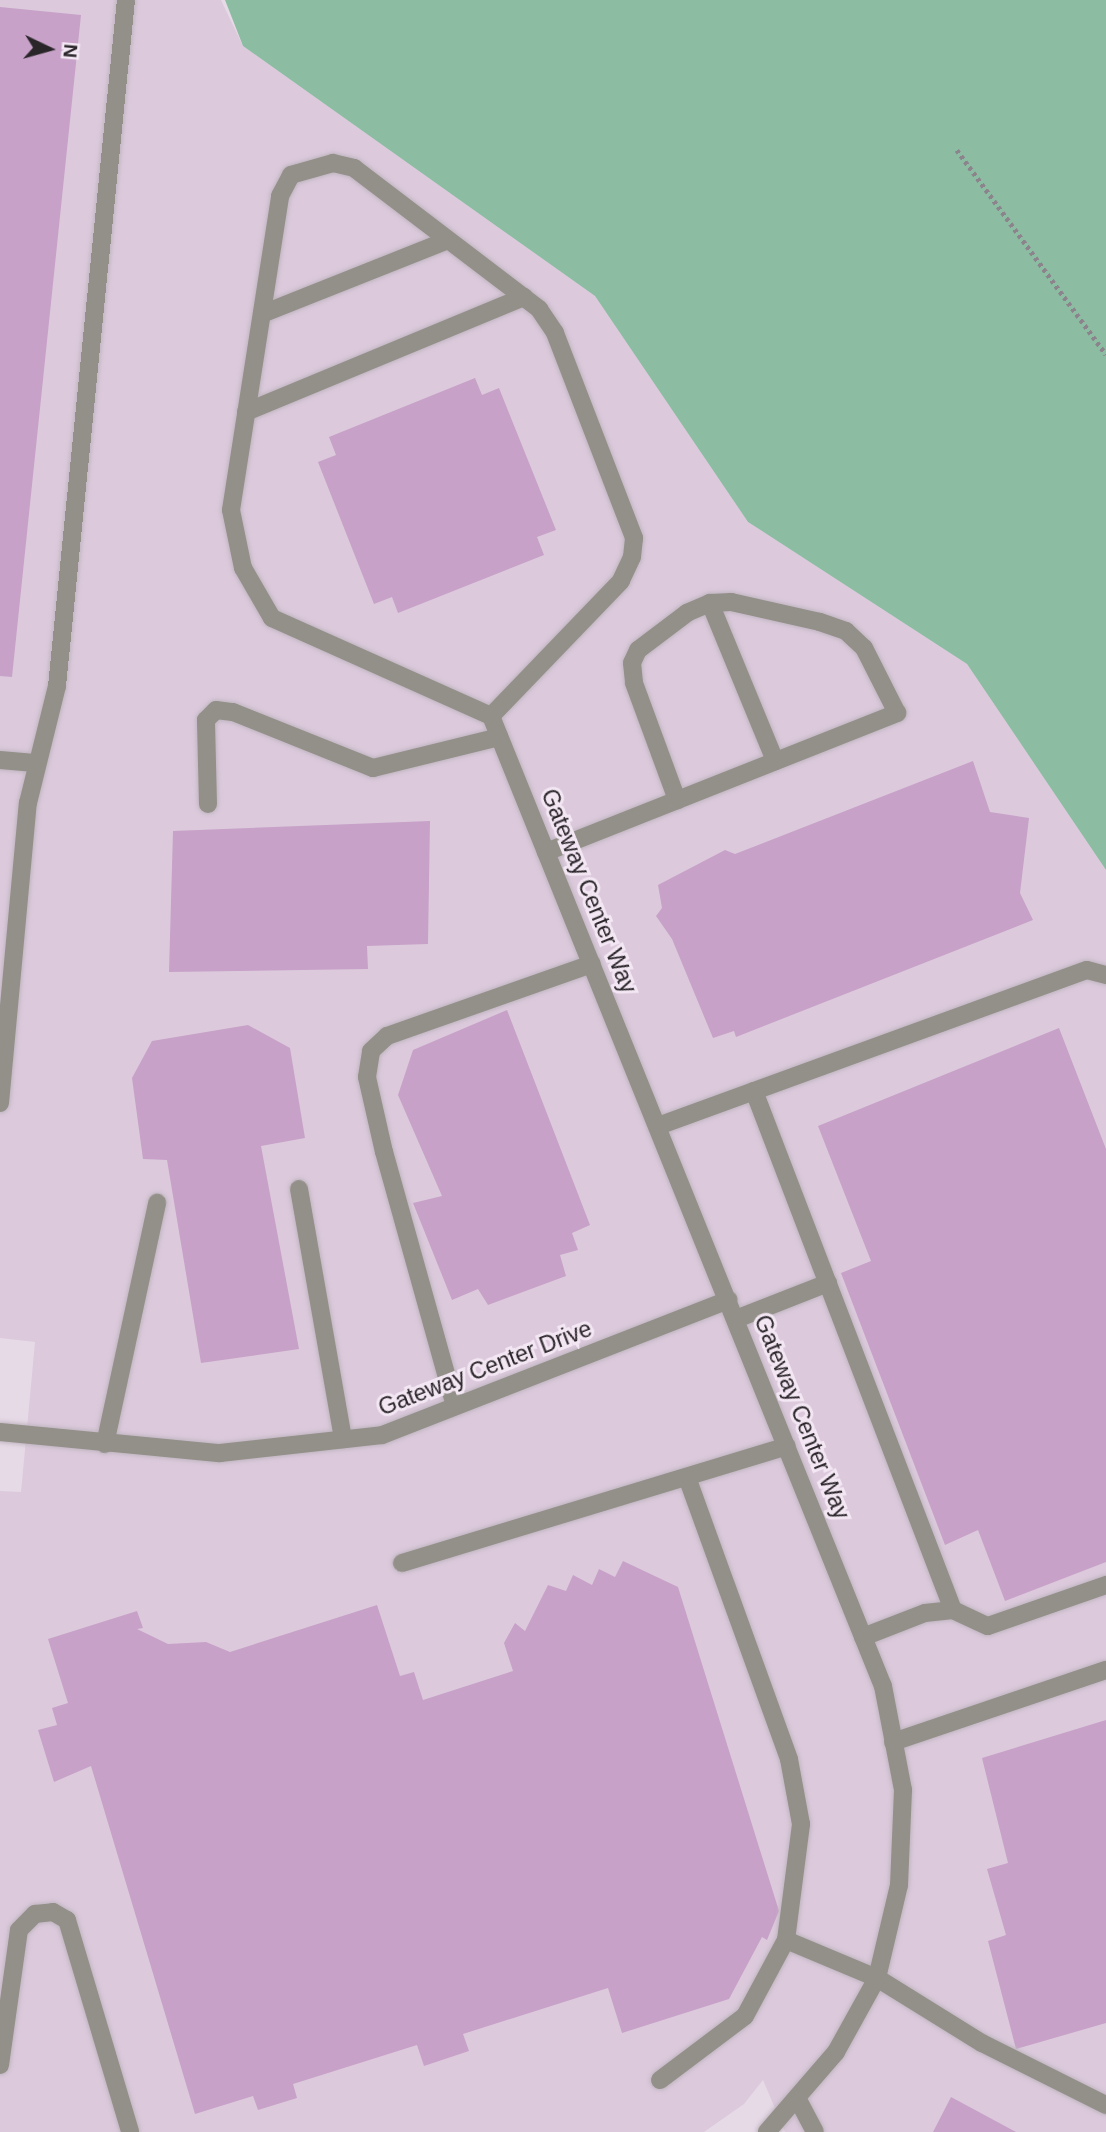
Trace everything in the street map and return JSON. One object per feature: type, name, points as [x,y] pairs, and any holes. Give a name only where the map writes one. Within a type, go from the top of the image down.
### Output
[{"type":"street","points":[[0,1103],[35,763],[57,686],[126,0]]},
{"type":"street","points":[[333,163],[354,168],[448,240],[539,309],[555,333],[634,538],[632,557],[621,581],[491,716],[272,618],[243,568],[231,510],[280,196],[291,175],[308,167],[333,163]]},
{"type":"street","points":[[262,314],[448,240]]},
{"type":"street","points":[[246,412],[524,297]]},
{"type":"street","points":[[547,852],[897,713],[864,648],[846,631],[732,602],[710,603],[687,613],[638,650],[632,663],[634,683],[677,800]]},
{"type":"street","points":[[710,603],[775,761]]},
{"type":"street","points":[[208,804],[206,720],[216,710],[233,712],[373,768],[499,737]]},
{"type":"street","name":"Gateway Center Way","points":[[491,716],[883,1686],[903,1790],[899,1885],[877,1978],[836,2052],[768,2132]]},
{"type":"street","points":[[0,760],[35,763]]},
{"type":"street","points":[[456,1406],[384,1152],[367,1077],[371,1051],[387,1036],[592,964]]},
{"type":"street","points":[[658,1125],[1087,970],[1106,975]]},
{"type":"street","points":[[754,1091],[953,1610]]},
{"type":"street","points":[[299,1189],[343,1439]]},
{"type":"street","points":[[105,1444],[157,1203]]},
{"type":"street","points":[[736,1319],[828,1283]]},
{"type":"street","name":"Gateway Center Drive","points":[[0,1432],[220,1453],[382,1435],[729,1300]]},
{"type":"street","points":[[402,1563],[787,1446]]},
{"type":"street","points":[[660,2080],[745,2017],[786,1940],[801,1825],[789,1759],[687,1477]]},
{"type":"street","points":[[863,1637],[925,1613],[953,1610],[988,1626],[1106,1585]]},
{"type":"street","points":[[893,1742],[1106,1670]]},
{"type":"street","points":[[0,2065],[19,1930],[34,1914],[53,1912],[67,1920],[130,2132]]},
{"type":"street","points":[[786,1940],[877,1978],[982,2043],[1106,2105]]},
{"type":"street","points":[[797,2098],[815,2132]]},
{"type":"path","points":[[957,150],[1106,354]]},
{"type":"shaded area","points":[[0,0],[221,0],[243,46],[595,296],[748,522],[967,664],[1106,870],[1106,2132],[785,2132],[763,2080],[744,2104],[704,2132],[0,2132],[0,1491],[21,1492],[35,1342],[0,1338]]},
{"type":"green space","points":[[225,0],[1106,0],[1106,870],[967,664],[748,522],[595,296],[243,46]]},
{"type":"building","points":[[0,7],[81,15],[12,677],[0,676]]},
{"type":"building","points":[[475,378],[482,395],[499,388],[556,530],[537,537],[544,555],[398,613],[392,597],[374,604],[318,462],[336,455],[329,437]]},
{"type":"building","points":[[973,761],[990,812],[1029,818],[1020,893],[1033,920],[736,1037],[734,1031],[713,1038],[672,939],[656,916],[662,908],[658,885],[725,850],[735,854]]},
{"type":"building","points":[[430,821],[428,944],[367,946],[368,969],[169,972],[173,831]]},
{"type":"building","points":[[507,1010],[590,1225],[572,1233],[578,1250],[560,1255],[566,1276],[488,1305],[478,1289],[452,1300],[413,1203],[442,1196],[398,1095],[413,1050]]},
{"type":"building","points":[[248,1025],[290,1048],[305,1138],[261,1146],[299,1349],[201,1363],[167,1160],[143,1159],[132,1078],[152,1041]]},
{"type":"building","points":[[1059,1028],[1106,1149],[1106,1562],[1005,1601],[978,1530],[945,1545],[841,1273],[871,1261],[818,1126]]},
{"type":"building","points":[[623,1561],[678,1587],[779,1911],[767,1940],[762,1937],[729,1999],[622,2033],[608,1988],[463,2034],[469,2051],[424,2066],[417,2045],[293,2084],[297,2098],[258,2110],[253,2096],[195,2114],[91,1766],[54,1782],[38,1730],[57,1725],[52,1708],[68,1703],[48,1639],[137,1611],[143,1628],[137,1629],[168,1644],[206,1642],[230,1652],[377,1605],[400,1676],[414,1672],[423,1700],[513,1671],[504,1643],[515,1623],[525,1631],[548,1585],[566,1591],[573,1575],[592,1585],[599,1569],[615,1577]]},
{"type":"building","points":[[1106,1720],[1106,2023],[1016,2049],[988,1941],[1006,1935],[987,1869],[1008,1863],[982,1758]]},
{"type":"building","points":[[951,2097],[1016,2132],[933,2132]]}]
